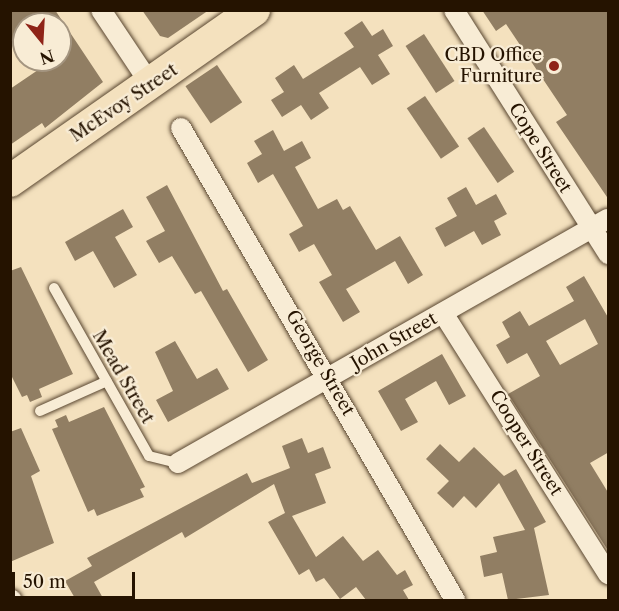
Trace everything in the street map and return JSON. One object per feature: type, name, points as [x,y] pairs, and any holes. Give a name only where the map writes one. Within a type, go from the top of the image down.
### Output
[{"type":"main road","name":"McEvoy Street","points":[[10,181],[246,18],[268,10]]},
{"type":"street","points":[[101,10],[151,85]]},
{"type":"street","name":"Cope Street","points":[[454,10],[600,224],[609,254]]},
{"type":"street","name":"George Street","points":[[181,128],[330,377],[455,600]]},
{"type":"street","name":"John Street","points":[[178,463],[600,224]]},
{"type":"street","name":"Cooper Street","points":[[443,313],[609,574]]},
{"type":"lane","name":"Mead Street","points":[[54,288],[149,456],[178,463]]},
{"type":"lane","points":[[40,411],[107,381]]},
{"type":"building","points":[[10,10],[55,10],[56,12],[12,12],[12,41],[10,38]]},
{"type":"building","points":[[142,10],[209,10],[168,38],[160,36]]},
{"type":"building","points":[[482,10],[609,10],[609,200],[556,122],[567,115],[506,24],[496,31]]},
{"type":"building","points":[[362,21],[372,36],[383,29],[393,46],[378,55],[390,74],[372,85],[360,67],[319,93],[329,108],[311,120],[301,105],[282,117],[271,100],[284,92],[275,78],[294,65],[303,79],[354,47],[344,33]]},
{"type":"building","points":[[424,34],[454,81],[436,93],[406,46]]},
{"type":"building","points":[[72,36],[103,82],[45,128],[42,123],[10,145],[10,89],[35,72],[72,72]]},
{"type":"building","points":[[217,65],[242,102],[211,124],[185,86]]},
{"type":"building","points":[[425,96],[459,147],[441,159],[407,108]]},
{"type":"building","points":[[484,127],[514,172],[498,183],[467,138]]},
{"type":"building","points":[[273,130],[284,151],[302,141],[311,158],[295,167],[318,209],[337,199],[343,210],[350,206],[376,250],[400,236],[423,275],[408,284],[395,261],[346,289],[360,312],[343,322],[319,282],[332,275],[314,244],[299,252],[289,234],[303,226],[273,174],[258,183],[247,163],[262,154],[254,141]]},
{"type":"building","points":[[167,185],[223,291],[227,289],[268,360],[248,372],[201,291],[195,294],[172,256],[159,263],[146,241],[165,231],[146,197]]},
{"type":"building","points":[[466,187],[476,205],[496,194],[507,214],[494,221],[501,235],[482,245],[474,231],[445,247],[435,228],[457,216],[447,198]]},
{"type":"building","points":[[123,209],[133,227],[115,237],[137,275],[114,288],[93,251],[75,261],[65,242]]},
{"type":"building","points":[[21,267],[73,374],[39,389],[42,397],[30,402],[27,395],[22,397],[10,373],[10,271]]},
{"type":"building","points":[[584,276],[609,319],[609,452],[590,463],[609,494],[609,552],[508,394],[540,376],[527,353],[507,364],[496,345],[510,337],[502,322],[520,311],[529,326],[574,301],[566,287]],"holes":[[[585,319],[598,344],[560,365],[546,341]]]},
{"type":"building","points":[[175,341],[197,379],[217,368],[229,389],[168,422],[156,400],[173,391],[155,352]]},
{"type":"building","points":[[442,354],[466,396],[449,405],[436,381],[405,399],[418,422],[401,431],[378,391]]},
{"type":"building","points":[[104,407],[145,487],[140,489],[144,497],[97,516],[94,509],[88,512],[52,429],[58,427],[55,420],[66,415],[69,422]]},
{"type":"building","points":[[21,428],[40,471],[31,476],[54,543],[10,562],[10,432]]},
{"type":"building","points":[[302,438],[308,453],[323,447],[331,468],[315,474],[326,503],[292,516],[316,557],[343,536],[363,561],[378,550],[397,575],[405,570],[413,585],[403,590],[409,600],[366,600],[356,587],[340,599],[324,578],[316,582],[309,569],[299,575],[268,522],[285,513],[274,484],[185,538],[182,532],[94,582],[104,600],[76,600],[65,581],[92,566],[87,558],[247,473],[252,483],[290,468],[282,446]]},
{"type":"building","points":[[440,444],[459,462],[474,447],[504,476],[516,469],[546,522],[534,528],[549,595],[508,600],[502,573],[484,577],[480,556],[497,552],[493,537],[525,530],[499,483],[476,508],[464,496],[453,508],[437,493],[449,481],[426,459]]},
{"type":"place","name":"CBD Office Furniture","points":[[554,66]]}]
